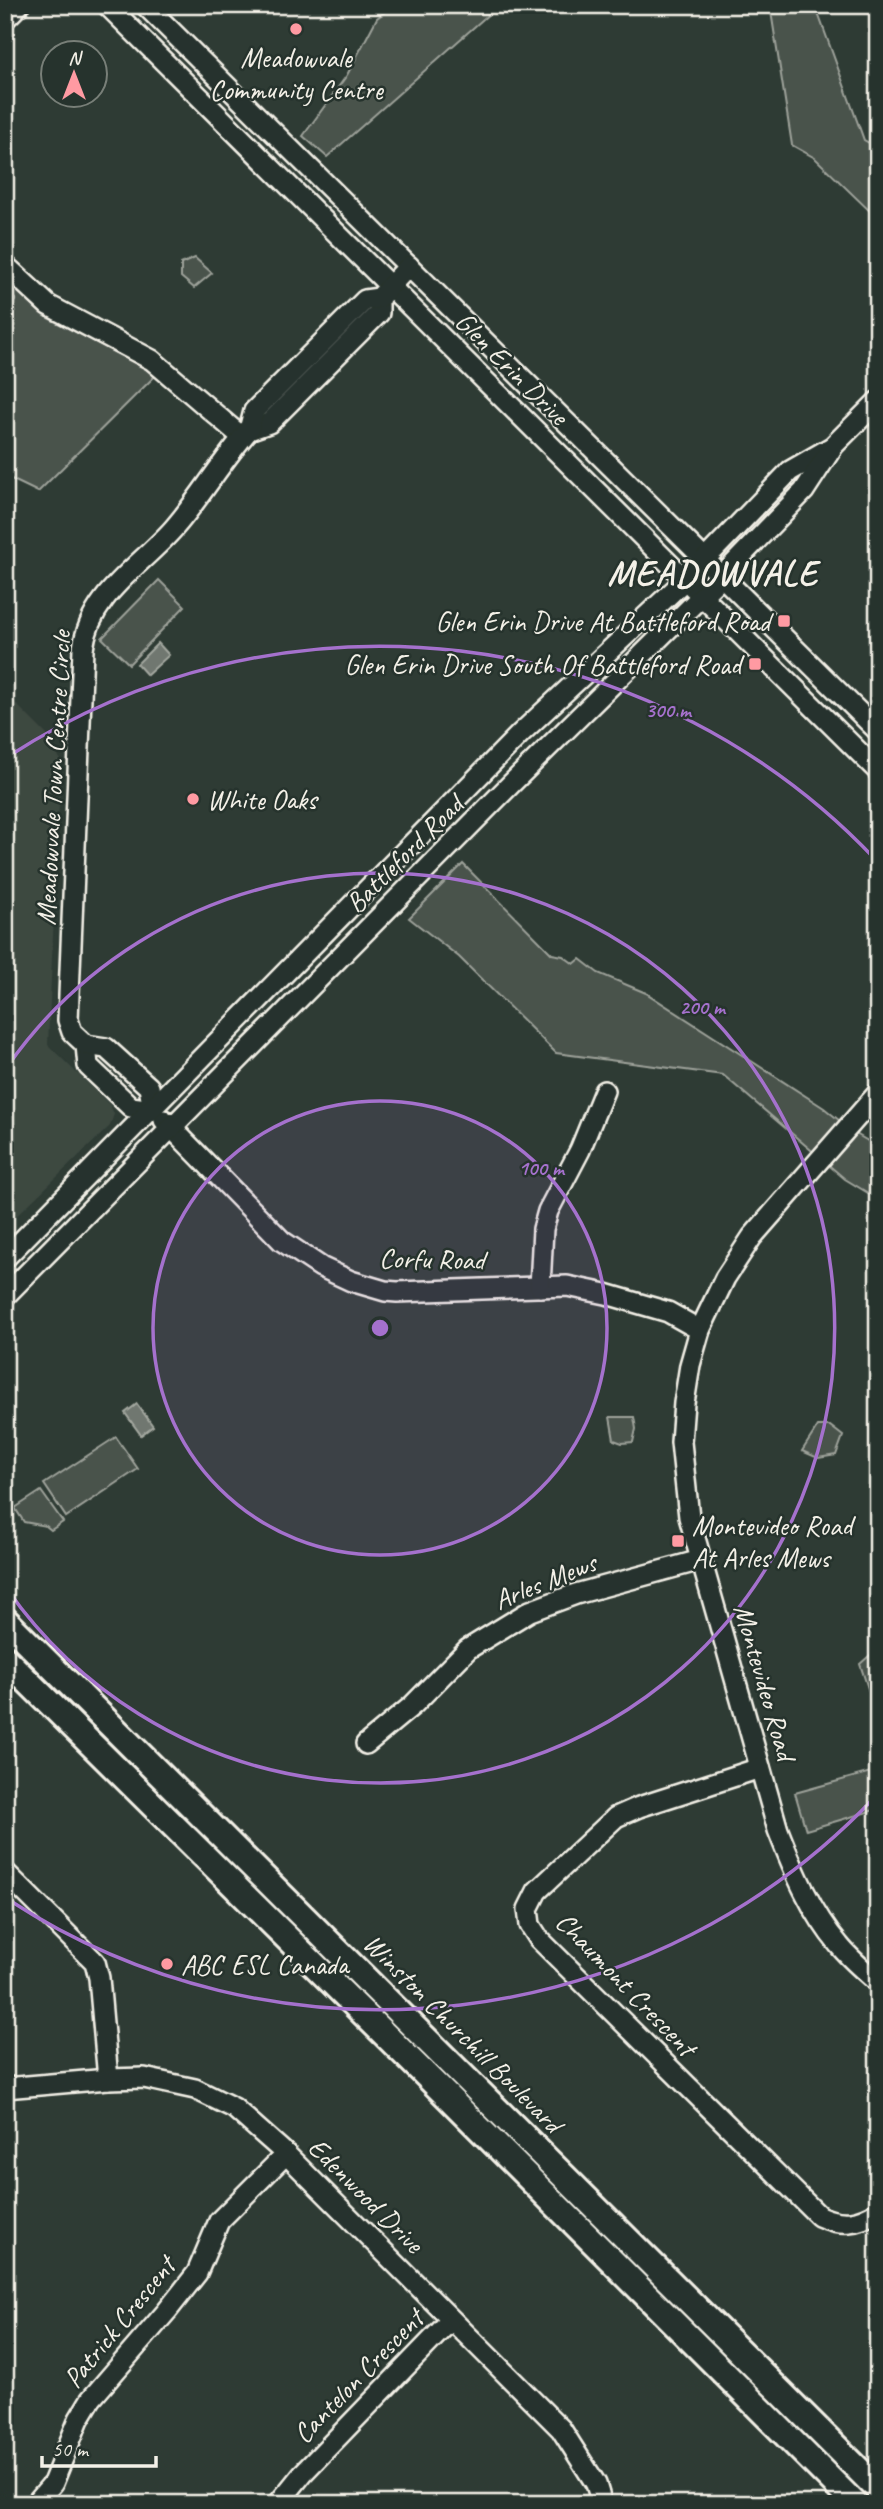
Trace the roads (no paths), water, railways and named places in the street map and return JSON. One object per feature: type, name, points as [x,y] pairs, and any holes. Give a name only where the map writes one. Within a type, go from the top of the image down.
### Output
[{"type":"main road","name":"Winston Churchill Boulevard","points":[[5,1620],[878,2489]]},
{"type":"main road","name":"Winston Churchill Boulevard","points":[[5,1659],[489,2137],[855,2504]]},
{"type":"street","points":[[5,19],[19,5]]},
{"type":"street","name":"Glen Erin Drive","points":[[107,5],[385,293],[685,580],[878,771]]},
{"type":"street","name":"Glen Erin Drive","points":[[145,5],[878,731]]},
{"type":"street","points":[[5,265],[48,305],[152,360],[246,433]]},
{"type":"street","name":"Meadowvale Town Centre Circle","points":[[153,1110],[131,1107],[88,1066],[86,1045],[72,1032],[68,1020],[83,649],[87,627],[100,603],[174,528],[246,433],[254,411],[365,300],[385,293],[409,266]]},
{"type":"street","name":"Battleford Road","points":[[5,1296],[512,783],[702,597],[804,491],[834,445],[878,401]]},
{"type":"street","name":"Battleford Road","points":[[5,1258],[521,733],[685,580],[790,471],[834,445]]},
{"type":"street","points":[[86,1045],[106,1048],[149,1087],[153,1110]]},
{"type":"street","points":[[540,1287],[543,1229],[548,1211],[580,1150],[604,1091]]},
{"type":"street","name":"Montevideo Road","points":[[878,1093],[752,1237],[725,1278],[700,1330],[690,1364],[681,1442],[689,1517],[778,1830],[792,1867],[813,1909],[839,1946],[878,1983]]},
{"type":"street","name":"Corfu Road","points":[[153,1110],[282,1241],[321,1267],[351,1281],[397,1292],[567,1286],[668,1312],[700,1330]]},
{"type":"street","name":"Arles Mews","points":[[366,1744],[413,1705],[468,1649],[530,1611],[576,1594],[701,1560]]},
{"type":"street","name":"Chaumont Crescent","points":[[760,1768],[616,1817],[537,1891],[528,1909],[530,1925],[539,1939],[819,2216],[835,2224],[865,2220],[878,2211]]},
{"type":"street","points":[[5,1872],[95,1962],[99,1978],[108,2079]]},
{"type":"street","name":"Edenwood Drive","points":[[5,2088],[144,2078],[195,2089],[234,2108],[286,2154],[561,2429],[596,2484],[602,2504]]},
{"type":"street","name":"Patrick Crescent","points":[[36,2504],[53,2483],[79,2419],[91,2399],[197,2273],[219,2221],[286,2154]]},
{"type":"street","name":"Cantelon Crescent","points":[[278,2504],[303,2473],[451,2319]]},
{"type":"place","name":"Meadowvale Community Centre","points":[[296,29]]},
{"type":"place","name":"Glen Erin Drive At Battleford Road","points":[[784,621]]},
{"type":"place","name":"Glen Erin Drive South Of Battleford Road","points":[[755,664]]},
{"type":"place","name":"White Oaks","points":[[193,799]]},
{"type":"place","name":"Montevideo Road At Arles Mews","points":[[678,1541]]},
{"type":"place","name":"ABC ESL Canada","points":[[167,1964]]},
{"type":"district","name":"MEADOWVALE","points":[[713,573]]}]
